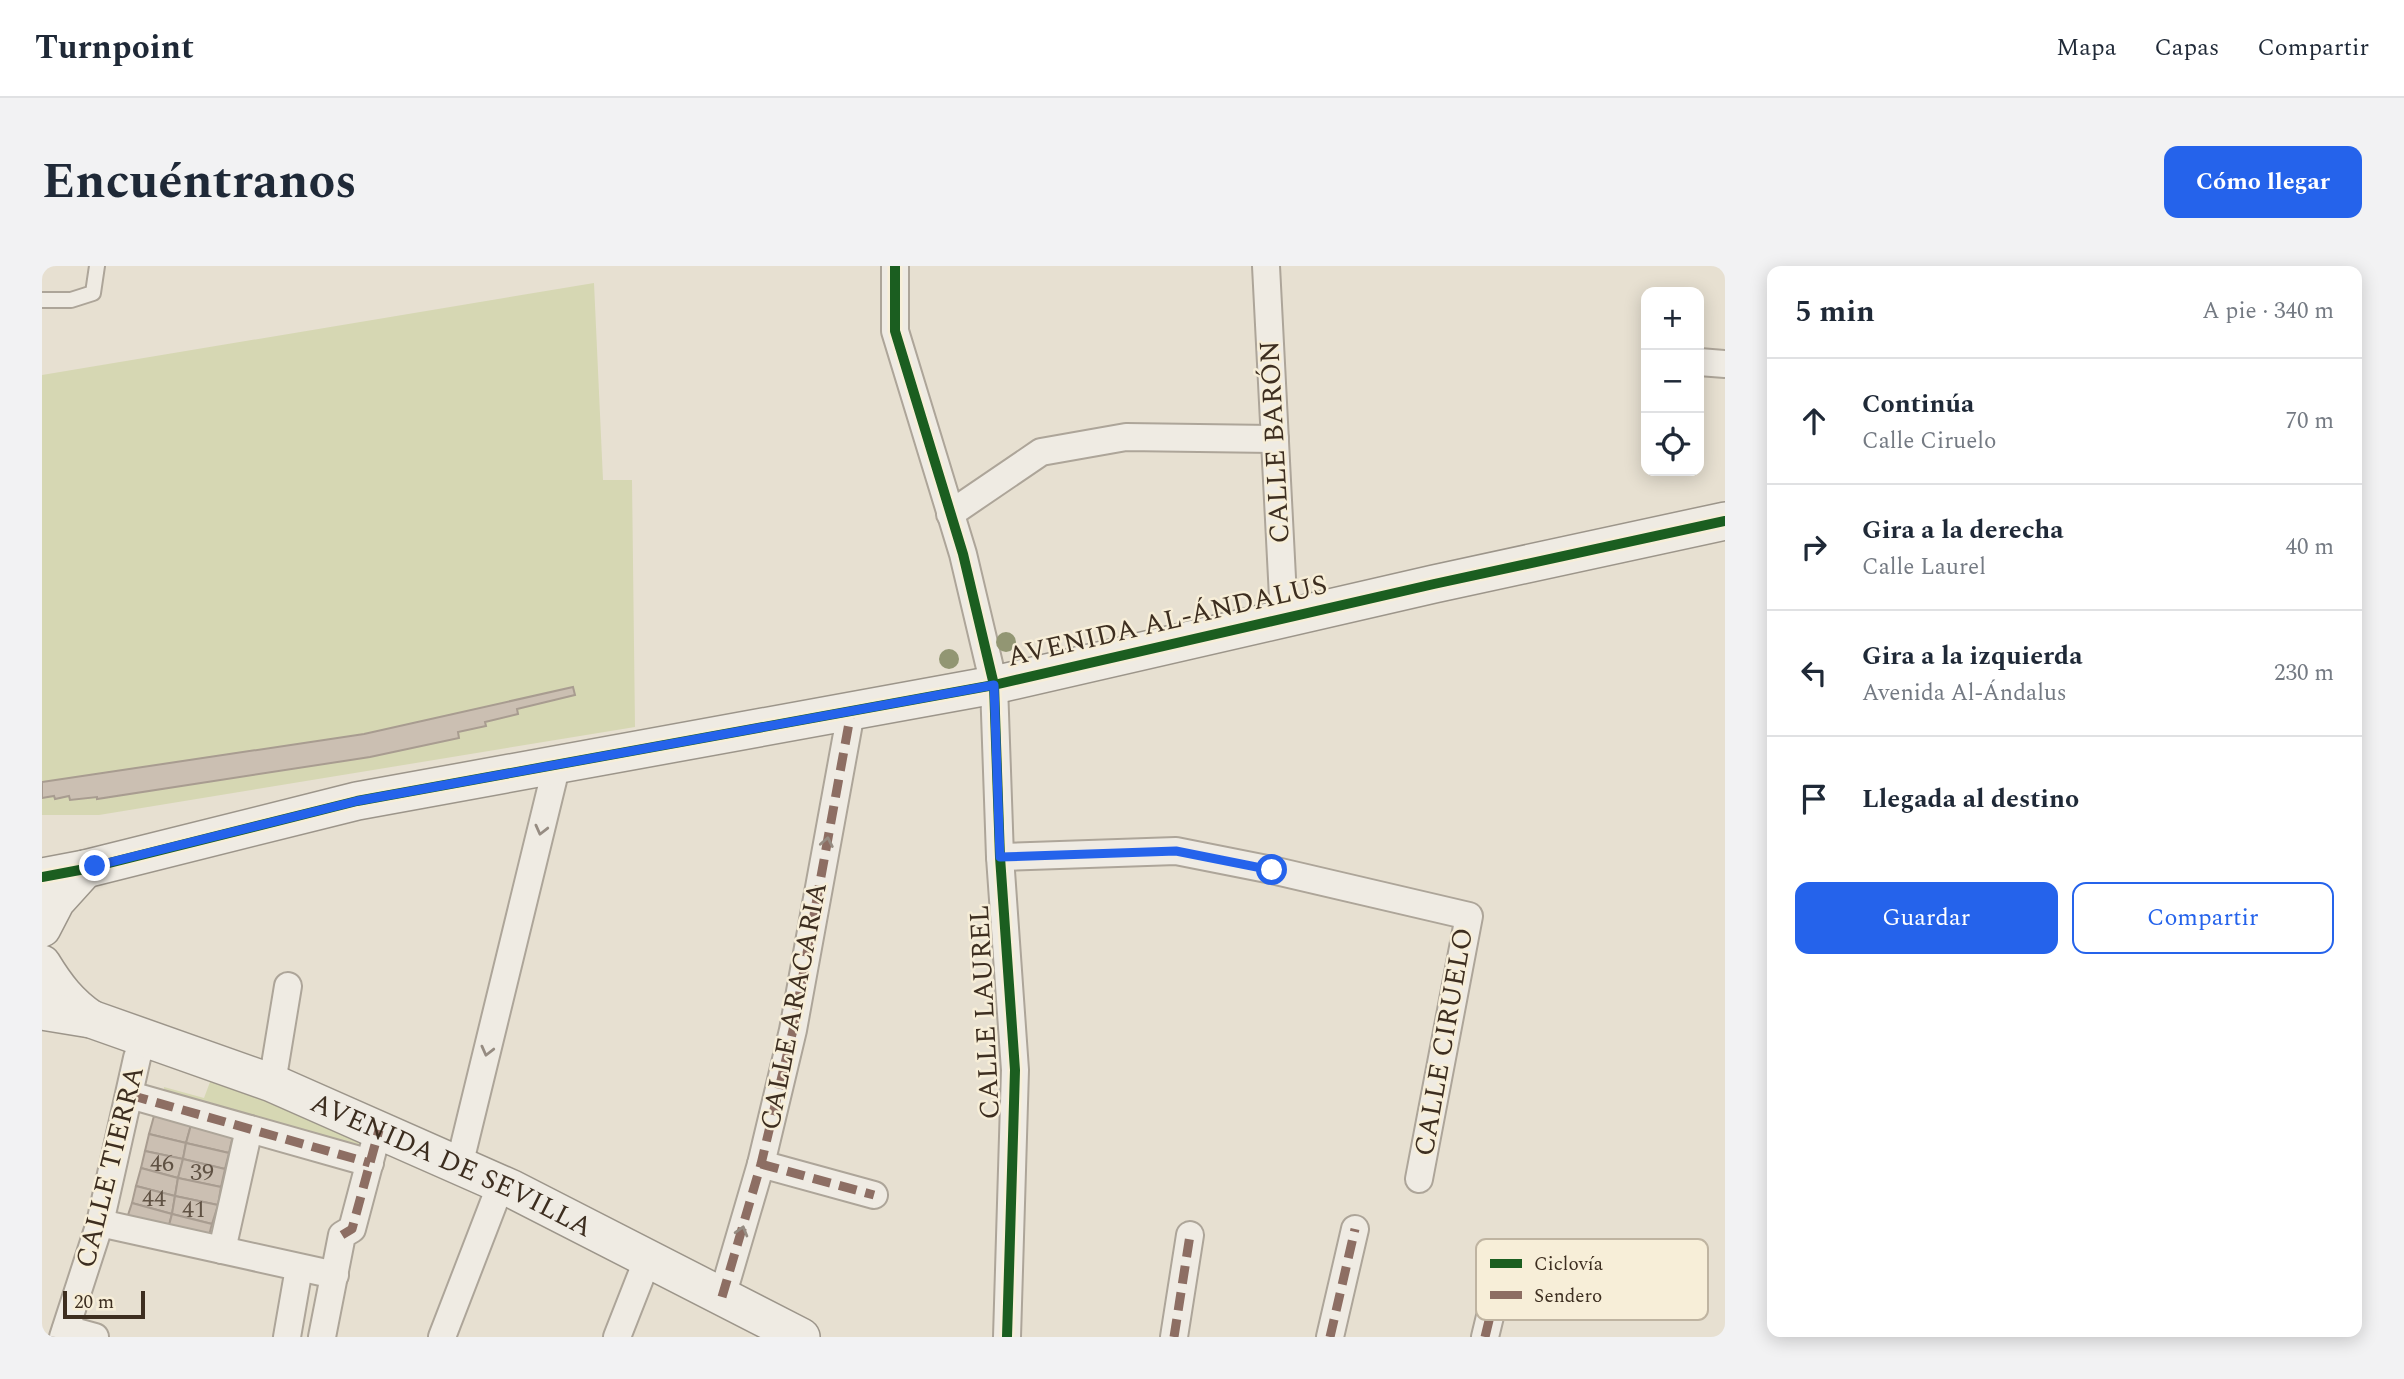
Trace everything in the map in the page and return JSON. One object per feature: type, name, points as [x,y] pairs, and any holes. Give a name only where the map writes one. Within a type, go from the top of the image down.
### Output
[{"type":"street","name":"CALLE LAUREL","points":[[895,266],[895,331],[963,554],[994,685],[1000,857],[1015,1070],[1007,1337]]},
{"type":"street","name":"CALLE BARÓN","points":[[1266,266],[1284,617]]},
{"type":"street","points":[[1704,362],[1725,364]]},
{"type":"street","points":[[950,514],[1041,452],[1126,437],[1275,439]]},
{"type":"street","name":"AVENIDA AL-ÁNDALUS","points":[[42,877],[85,869],[357,801],[994,685],[1284,617],[1725,521]]},
{"type":"street","name":"CALLE ARACARIA","points":[[722,1297],[761,1164],[793,1030],[851,712]]},
{"type":"street","points":[[459,1166],[557,764]]},
{"type":"street","name":"CALLE CIRUELO","points":[[1000,857],[1176,851],[1272,870],[1469,916],[1419,1179]]},
{"type":"street","points":[[42,928],[56,901],[85,869]]},
{"type":"street","name":"AVENIDA DE SEVILLA","points":[[42,964],[72,1006],[91,1019]]},
{"type":"street","points":[[272,1083],[288,986]]},
{"type":"street","name":"AVENIDA DE SEVILLA","points":[[42,1012],[91,1019],[272,1083],[374,1147],[459,1166],[501,1184],[798,1336]]},
{"type":"street","name":"CALLE TIERRA","points":[[64,1333],[100,1223],[144,1037]]},
{"type":"street","points":[[130,1095],[249,1129],[374,1147],[352,1229],[342,1236],[322,1337]]},
{"type":"street","points":[[222,1250],[249,1129]]},
{"type":"street","points":[[761,1164],[874,1195]]},
{"type":"street","points":[[442,1337],[501,1184]]},
{"type":"street","points":[[100,1223],[335,1275]]},
{"type":"street","points":[[1329,1337],[1355,1229]]},
{"type":"street","points":[[1174,1337],[1190,1235]]},
{"type":"street","points":[[617,1337],[648,1258]]},
{"type":"street","points":[[287,1337],[299,1268]]},
{"type":"street","points":[[1485,1337],[1489,1320]]},
{"type":"street","points":[[64,1333],[95,1337]]},
{"type":"lane","points":[[42,300],[71,300],[93,293],[97,266]]},
{"type":"green space","points":[[594,283],[603,480],[632,480],[635,727],[99,815],[42,815],[42,375]]},
{"type":"green space","points":[[210,1082],[255,1092],[363,1141],[360,1153],[163,1100],[164,1087],[204,1098]]},
{"type":"building","points":[[573,687],[575,695],[517,709],[518,714],[485,722],[486,726],[458,732],[459,738],[370,757],[97,799],[70,800],[69,796],[42,798],[42,782],[364,734]]},
{"type":"building","points":[[154,1116],[191,1125],[186,1143],[149,1134]]},
{"type":"building","points":[[191,1125],[233,1135],[229,1153],[186,1143]]},
{"type":"building","points":[[149,1134],[186,1143],[183,1159],[145,1151]]},
{"type":"building","points":[[186,1143],[229,1153],[225,1169],[183,1159]]},
{"type":"building","points":[[145,1151],[183,1159],[178,1178],[141,1168]]},
{"type":"building","points":[[183,1159],[225,1169],[221,1187],[178,1178]]},
{"type":"building","points":[[141,1168],[178,1178],[175,1196],[136,1186]]},
{"type":"building","points":[[178,1178],[221,1187],[218,1205],[175,1196]]},
{"type":"building","points":[[136,1186],[175,1196],[172,1214],[132,1203]]},
{"type":"building","points":[[175,1196],[218,1205],[212,1224],[172,1214]]},
{"type":"building","points":[[132,1203],[172,1214],[168,1229],[127,1218]]},
{"type":"building","points":[[172,1214],[212,1224],[208,1239],[168,1229]]},
{"type":"marked path","points":[[722,1297],[761,1164],[793,1030],[851,712]]},
{"type":"marked path","points":[[130,1095],[370,1163]]},
{"type":"marked path","points":[[342,1235],[352,1229],[379,1130]]},
{"type":"marked path","points":[[761,1164],[874,1195]]},
{"type":"marked path","points":[[1330,1337],[1355,1229]]},
{"type":"marked path","points":[[1174,1337],[1190,1235]]},
{"type":"marked path","points":[[1485,1337],[1489,1320]]},
{"type":"cycle path","points":[[895,266],[895,331],[963,554],[994,685],[1000,857],[1015,1070],[1007,1337]]},
{"type":"cycle path","points":[[42,877],[85,869],[357,801],[994,685],[1434,584],[1725,521]]},
{"type":"route","points":[[95,866],[357,801],[994,685],[1000,857],[1176,851],[1272,870]]}]
